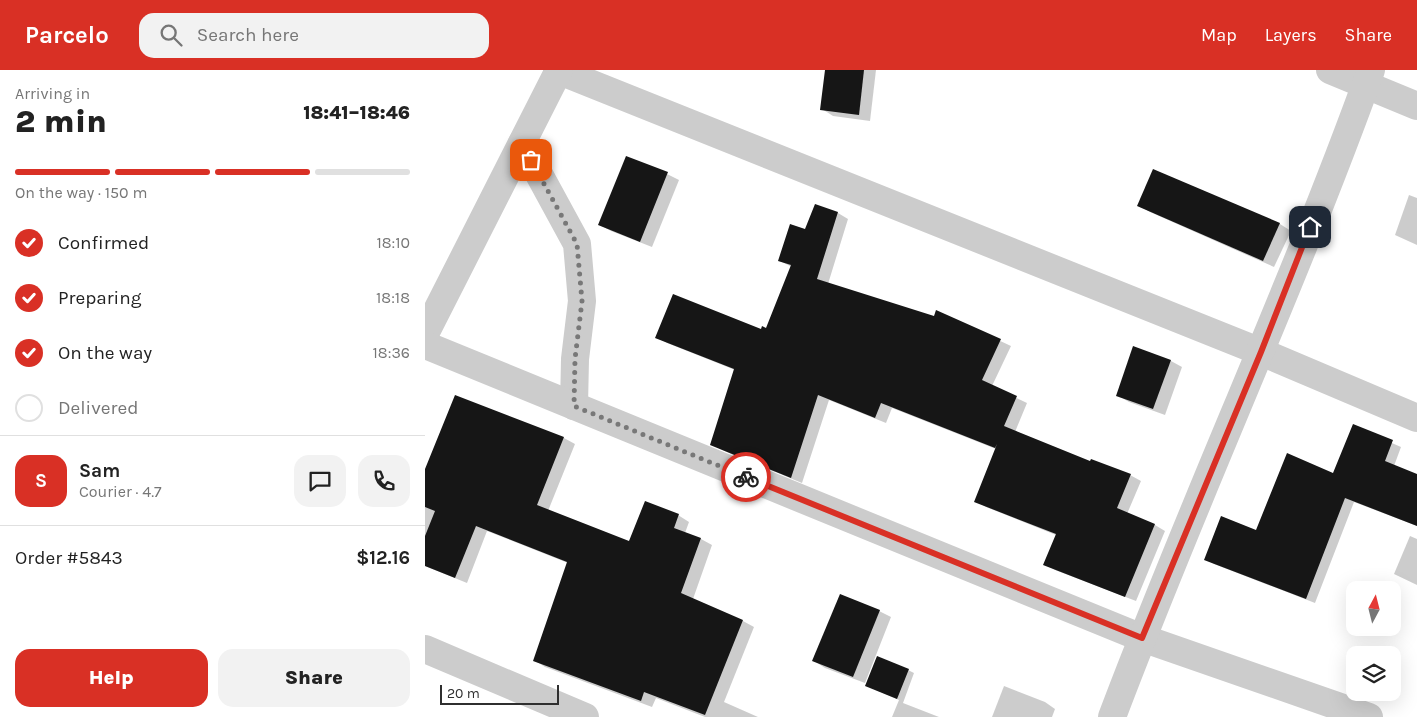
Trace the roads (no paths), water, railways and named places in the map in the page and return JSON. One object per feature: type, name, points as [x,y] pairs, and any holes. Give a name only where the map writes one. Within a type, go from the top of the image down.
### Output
[{"type":"street","points":[[425,334],[558,70],[1261,352],[1417,418]]},
{"type":"street","points":[[1330,70],[1368,77],[1417,106]]},
{"type":"street","points":[[1112,717],[1142,638],[1261,352],[1368,77]]},
{"type":"street","points":[[522,143],[577,244],[582,301],[575,359],[574,406]]},
{"type":"street","points":[[425,345],[1142,638],[1369,717]]},
{"type":"street","points":[[425,649],[585,717]]}]
